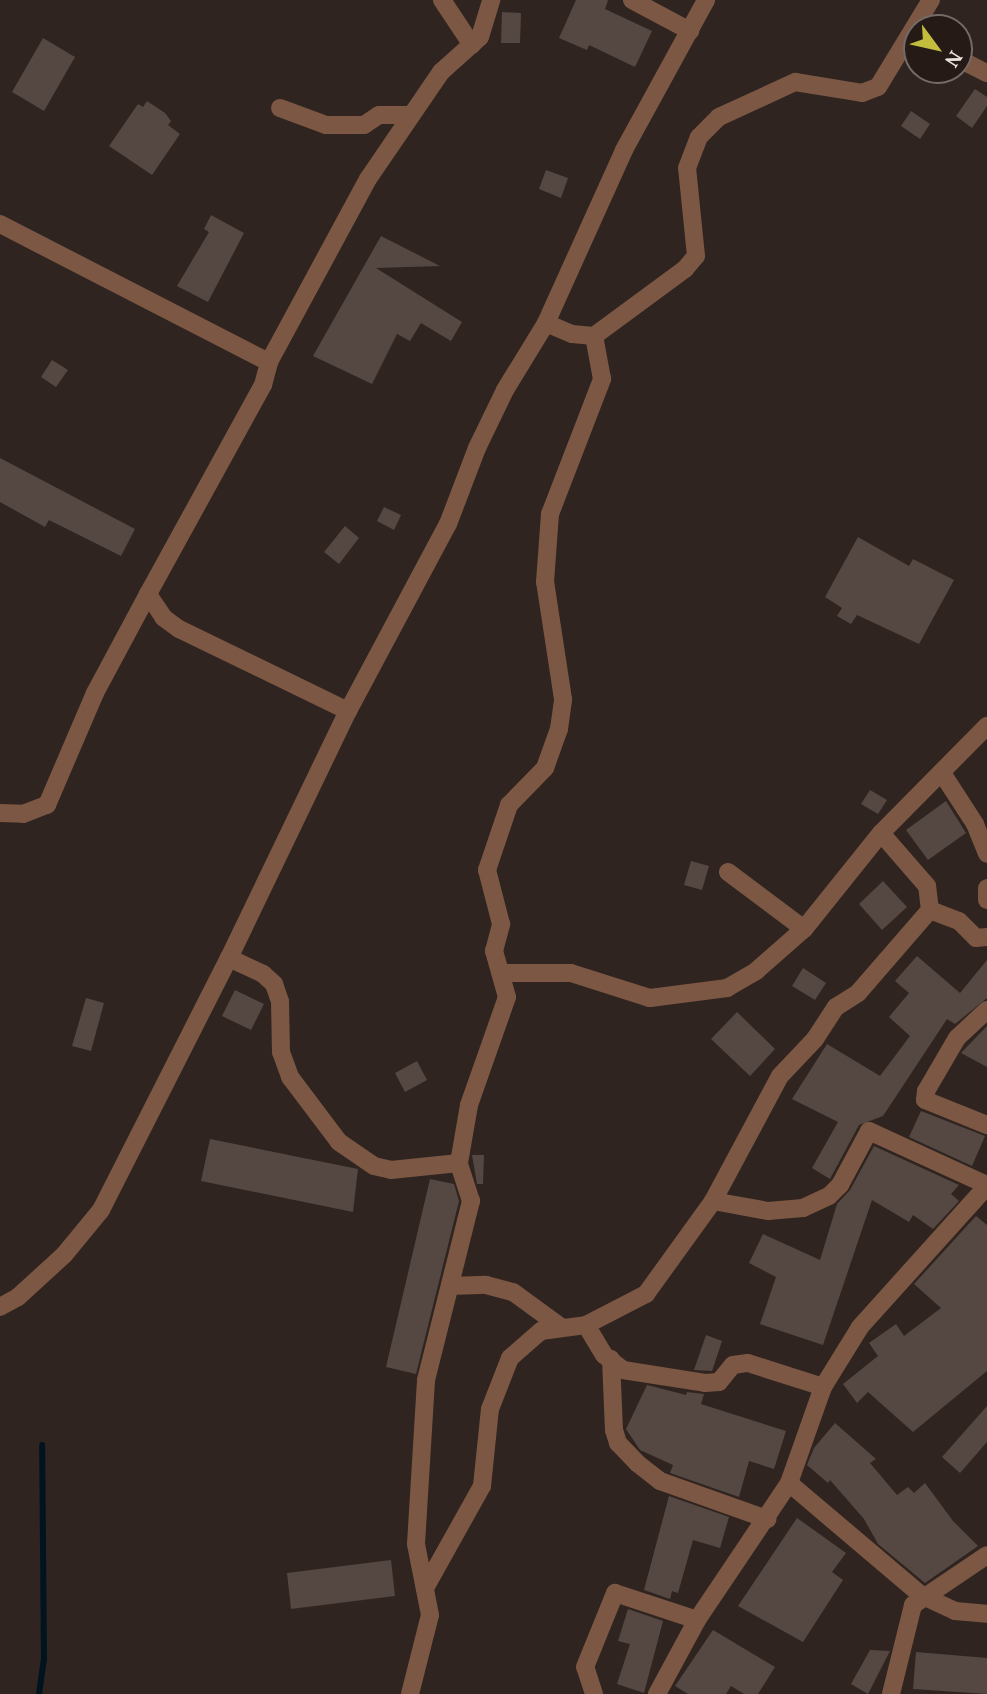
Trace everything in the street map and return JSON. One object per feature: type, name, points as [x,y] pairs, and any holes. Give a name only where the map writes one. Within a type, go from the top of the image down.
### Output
[{"type":"street","points":[[442,0],[472,45]]},
{"type":"street","points":[[0,813],[23,814],[47,805],[96,693],[263,385],[269,362],[408,115],[441,72],[480,37],[491,0]]},
{"type":"street","points":[[632,0],[690,31]]},
{"type":"street","points":[[0,1307],[18,1297],[64,1255],[101,1210],[229,958],[348,711],[448,524],[505,390],[546,323],[624,150],[706,0]]},
{"type":"street","points":[[546,323],[572,334],[594,336],[685,269],[696,256],[687,168],[699,137],[719,117],[795,82],[862,93],[878,87],[903,52]]},
{"type":"street","points":[[280,108],[326,125],[364,125],[379,115],[408,115]]},
{"type":"street","points":[[0,223],[269,362]]},
{"type":"street","points":[[410,1694],[430,1615],[416,1544],[426,1380],[471,1201],[459,1163],[469,1105],[507,997],[503,973],[494,951],[501,924],[487,870],[509,805],[545,768],[558,729],[563,699],[545,582],[550,514],[602,379],[594,336]]},
{"type":"street","points":[[148,594],[164,618],[179,629],[348,711]]},
{"type":"street","points":[[503,973],[571,973],[650,998],[727,988],[756,971],[804,929],[881,833],[987,726]]},
{"type":"street","points":[[942,773],[975,824],[987,854]]},
{"type":"street","points":[[425,1588],[482,1486],[490,1409],[510,1358],[541,1331],[586,1325],[646,1294],[713,1201],[780,1076],[815,1039],[836,1007],[858,993],[930,910],[927,886],[881,833]]},
{"type":"street","points":[[728,872],[804,929]]},
{"type":"street","points":[[987,888],[987,900]]},
{"type":"street","points":[[930,910],[959,920],[976,938],[987,937]]},
{"type":"street","points":[[229,958],[264,974],[274,984],[280,1001],[281,1052],[289,1077],[339,1142],[374,1166],[391,1170],[459,1163]]},
{"type":"street","points":[[987,1010],[957,1038],[926,1091],[925,1100],[987,1125]]},
{"type":"street","points":[[657,1694],[697,1620],[789,1483],[823,1387],[860,1327],[987,1185],[869,1131],[840,1185],[829,1196],[803,1208],[768,1211],[713,1201]]},
{"type":"street","points":[[450,1286],[486,1285],[513,1292],[561,1327]]},
{"type":"street","points":[[586,1325],[611,1359],[623,1370],[705,1383],[719,1381],[733,1365],[748,1363],[823,1387]]},
{"type":"street","points":[[611,1359],[614,1430],[618,1443],[637,1463],[660,1481],[767,1519]]},
{"type":"street","points":[[789,1483],[921,1595],[955,1611],[987,1614]]},
{"type":"street","points":[[891,1694],[913,1605],[921,1595],[987,1555]]},
{"type":"street","points":[[594,1694],[585,1667],[615,1593],[697,1620]]},
{"type":"building","points":[[576,0],[608,0],[605,9],[652,31],[635,67],[589,45],[587,50],[559,38]]},
{"type":"building","points":[[502,12],[521,13],[520,43],[501,43]]},
{"type":"building","points":[[43,38],[75,57],[44,111],[12,92]]},
{"type":"building","points":[[975,89],[987,97],[987,106],[972,128],[956,116]]},
{"type":"building","points":[[147,101],[165,113],[171,121],[168,125],[180,134],[152,175],[109,146],[138,104],[143,107]]},
{"type":"building","points":[[911,111],[930,124],[920,139],[901,126]]},
{"type":"building","points":[[546,170],[568,178],[561,198],[539,189]]},
{"type":"building","points":[[211,215],[244,233],[208,302],[177,286],[209,232],[204,229]]},
{"type":"building","points":[[381,236],[440,266],[376,268],[462,322],[451,341],[421,323],[410,341],[397,334],[372,384],[313,356]]},
{"type":"building","points":[[52,360],[68,370],[56,387],[41,377]]},
{"type":"building","points":[[0,458],[135,529],[121,556],[49,520],[45,527],[0,502]]},
{"type":"building","points":[[384,507],[401,515],[394,530],[377,521]]},
{"type":"building","points":[[345,526],[359,538],[339,564],[324,552]]},
{"type":"building","points":[[858,537],[909,566],[913,559],[954,580],[919,644],[857,615],[851,624],[837,616],[842,608],[825,597]]},
{"type":"building","points":[[870,790],[887,800],[878,814],[861,804]]},
{"type":"building","points":[[946,801],[966,833],[928,860],[906,830]]},
{"type":"building","points":[[691,861],[709,866],[702,890],[684,885]]},
{"type":"building","points":[[883,881],[907,907],[882,930],[859,904]]},
{"type":"building","points":[[917,956],[960,993],[987,960],[987,998],[955,1024],[947,1019],[883,1116],[859,1125],[830,1179],[812,1168],[838,1122],[792,1099],[827,1044],[880,1076],[910,1036],[889,1017],[909,993],[895,981]]},
{"type":"building","points":[[803,968],[826,983],[815,1000],[792,986]]},
{"type":"building","points":[[235,990],[264,1004],[251,1030],[222,1016]]},
{"type":"building","points":[[86,998],[104,1003],[91,1051],[72,1046]]},
{"type":"building","points":[[737,1012],[775,1049],[750,1076],[711,1039]]},
{"type":"building","points":[[987,1026],[987,1067],[961,1053]]},
{"type":"building","points":[[417,1061],[427,1080],[405,1092],[395,1073]]},
{"type":"building","points":[[921,1111],[985,1136],[972,1166],[909,1137]]},
{"type":"building","points":[[210,1139],[358,1169],[353,1212],[201,1181]]},
{"type":"building","points":[[874,1146],[959,1185],[951,1194],[959,1201],[933,1229],[913,1215],[909,1222],[872,1200],[823,1345],[760,1324],[776,1277],[749,1263],[763,1234],[820,1260],[837,1204],[850,1190]]},
{"type":"building","points":[[472,1155],[484,1155],[483,1184],[477,1184]]},
{"type":"building","points":[[430,1179],[454,1184],[459,1201],[416,1374],[386,1367]]},
{"type":"building","points":[[976,1216],[987,1225],[987,1371],[913,1432],[868,1392],[857,1403],[843,1384],[878,1356],[869,1343],[896,1324],[904,1336],[941,1308],[914,1284]]},
{"type":"building","points":[[706,1335],[722,1341],[712,1371],[694,1370]]},
{"type":"building","points":[[647,1385],[686,1395],[687,1392],[704,1394],[701,1404],[786,1431],[774,1469],[749,1461],[739,1497],[670,1473],[673,1465],[640,1450],[626,1429]]},
{"type":"building","points":[[987,1406],[987,1442],[960,1473],[942,1457]]},
{"type":"building","points":[[835,1423],[876,1459],[870,1463],[897,1495],[908,1487],[914,1493],[925,1483],[953,1521],[978,1546],[925,1583],[878,1544],[864,1519],[830,1480],[828,1483],[807,1465],[814,1448]]},
{"type":"building","points":[[669,1496],[729,1517],[720,1548],[693,1540],[678,1593],[672,1591],[670,1599],[644,1590]]},
{"type":"building","points":[[797,1518],[846,1553],[832,1572],[843,1580],[803,1642],[738,1606]]},
{"type":"building","points":[[391,1560],[395,1596],[291,1609],[287,1573]]},
{"type":"building","points":[[628,1609],[663,1621],[644,1693],[617,1684],[630,1644],[618,1641]]},
{"type":"building","points":[[713,1630],[775,1667],[758,1694],[744,1694],[731,1686],[726,1694],[688,1694],[675,1686]]},
{"type":"building","points":[[870,1650],[890,1651],[868,1694],[851,1684]]},
{"type":"building","points":[[916,1652],[987,1658],[987,1694],[913,1689]]},
{"type":"waterway","points":[[39,1694],[44,1660],[42,1445]]}]
